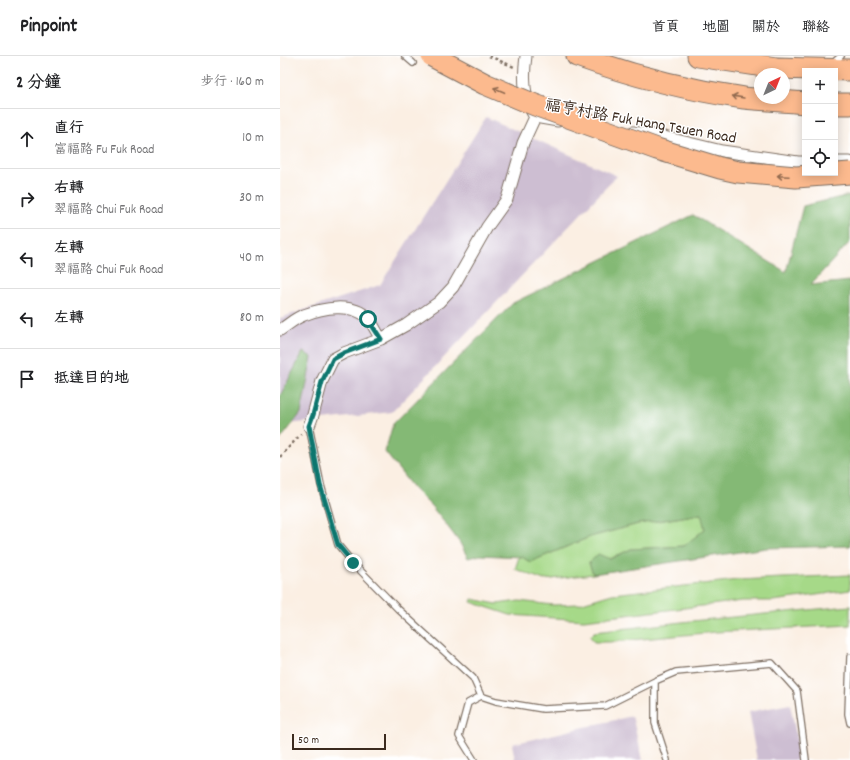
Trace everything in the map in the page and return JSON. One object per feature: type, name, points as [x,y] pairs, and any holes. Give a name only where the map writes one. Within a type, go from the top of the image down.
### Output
[{"type":"highway","points":[[577,56],[667,83],[703,91],[745,98],[802,103]]},
{"type":"highway","points":[[698,56],[776,68],[802,69]]},
{"type":"highway","points":[[422,60],[535,105],[657,149],[720,168],[738,172],[796,177],[850,173]]},
{"type":"highway","points":[[838,70],[850,70]]},
{"type":"highway","points":[[838,104],[850,104]]},
{"type":"street","name":"福亨村路 Fuk Hang Tsuen Road","points":[[526,56],[524,71],[525,90],[528,107],[534,117],[596,125],[664,137],[722,151],[802,162]]},
{"type":"street","points":[[309,426],[322,382],[333,359],[344,353],[381,339],[406,325],[439,302],[453,287],[487,228],[507,199],[522,143],[534,117]]},
{"type":"street","points":[[838,162],[850,162]]},
{"type":"street","points":[[280,330],[302,316],[324,309],[348,308],[360,312],[368,319],[381,339]]},
{"type":"lane","points":[[405,56],[422,60]]},
{"type":"lane","points":[[827,68],[841,56]]},
{"type":"lane","points":[[309,426],[320,485],[338,545],[398,610],[473,678],[481,696]]},
{"type":"lane","points":[[850,657],[848,714],[850,724]]},
{"type":"lane","points":[[474,760],[459,736],[468,703],[481,696],[496,701],[543,709],[605,706],[676,672],[772,663],[797,691],[806,760]]},
{"type":"lane","points":[[655,681],[655,723],[667,760]]},
{"type":"path","points":[[489,56],[524,71]]},
{"type":"path","points":[[280,457],[309,426]]},
{"type":"shaded area","points":[[486,117],[617,176],[392,412],[280,425],[280,318],[380,285]]},
{"type":"shaded area","points":[[790,704],[801,760],[757,760],[748,712]]},
{"type":"shaded area","points":[[632,716],[643,760],[515,760],[512,744]]},
{"type":"green space","points":[[850,195],[850,242],[810,285],[850,281],[850,546],[766,548],[593,574],[589,563],[598,554],[610,559],[631,549],[684,546],[705,529],[701,514],[638,524],[590,537],[530,562],[522,557],[480,555],[468,558],[460,543],[448,527],[432,507],[414,489],[385,452],[393,424],[513,303],[693,215],[786,272],[803,206]]},
{"type":"green space","points":[[303,352],[312,357],[301,413],[280,440],[280,396]]},
{"type":"green space","points":[[702,514],[705,529],[684,546],[631,549],[610,559],[589,563],[593,574],[544,580],[515,569],[519,557],[522,557],[530,562],[590,537],[638,524]]},
{"type":"green space","points":[[850,575],[850,590],[773,601],[743,601],[584,620],[510,615],[471,602],[472,599],[497,604],[519,601],[553,605],[579,604],[612,594],[738,580]]},
{"type":"green space","points":[[850,606],[850,625],[716,632],[610,642],[594,642],[590,636],[594,632]]},
{"type":"route","points":[[353,563],[338,545],[320,485],[309,426],[322,382],[333,359],[344,353],[381,339],[368,319]]}]
